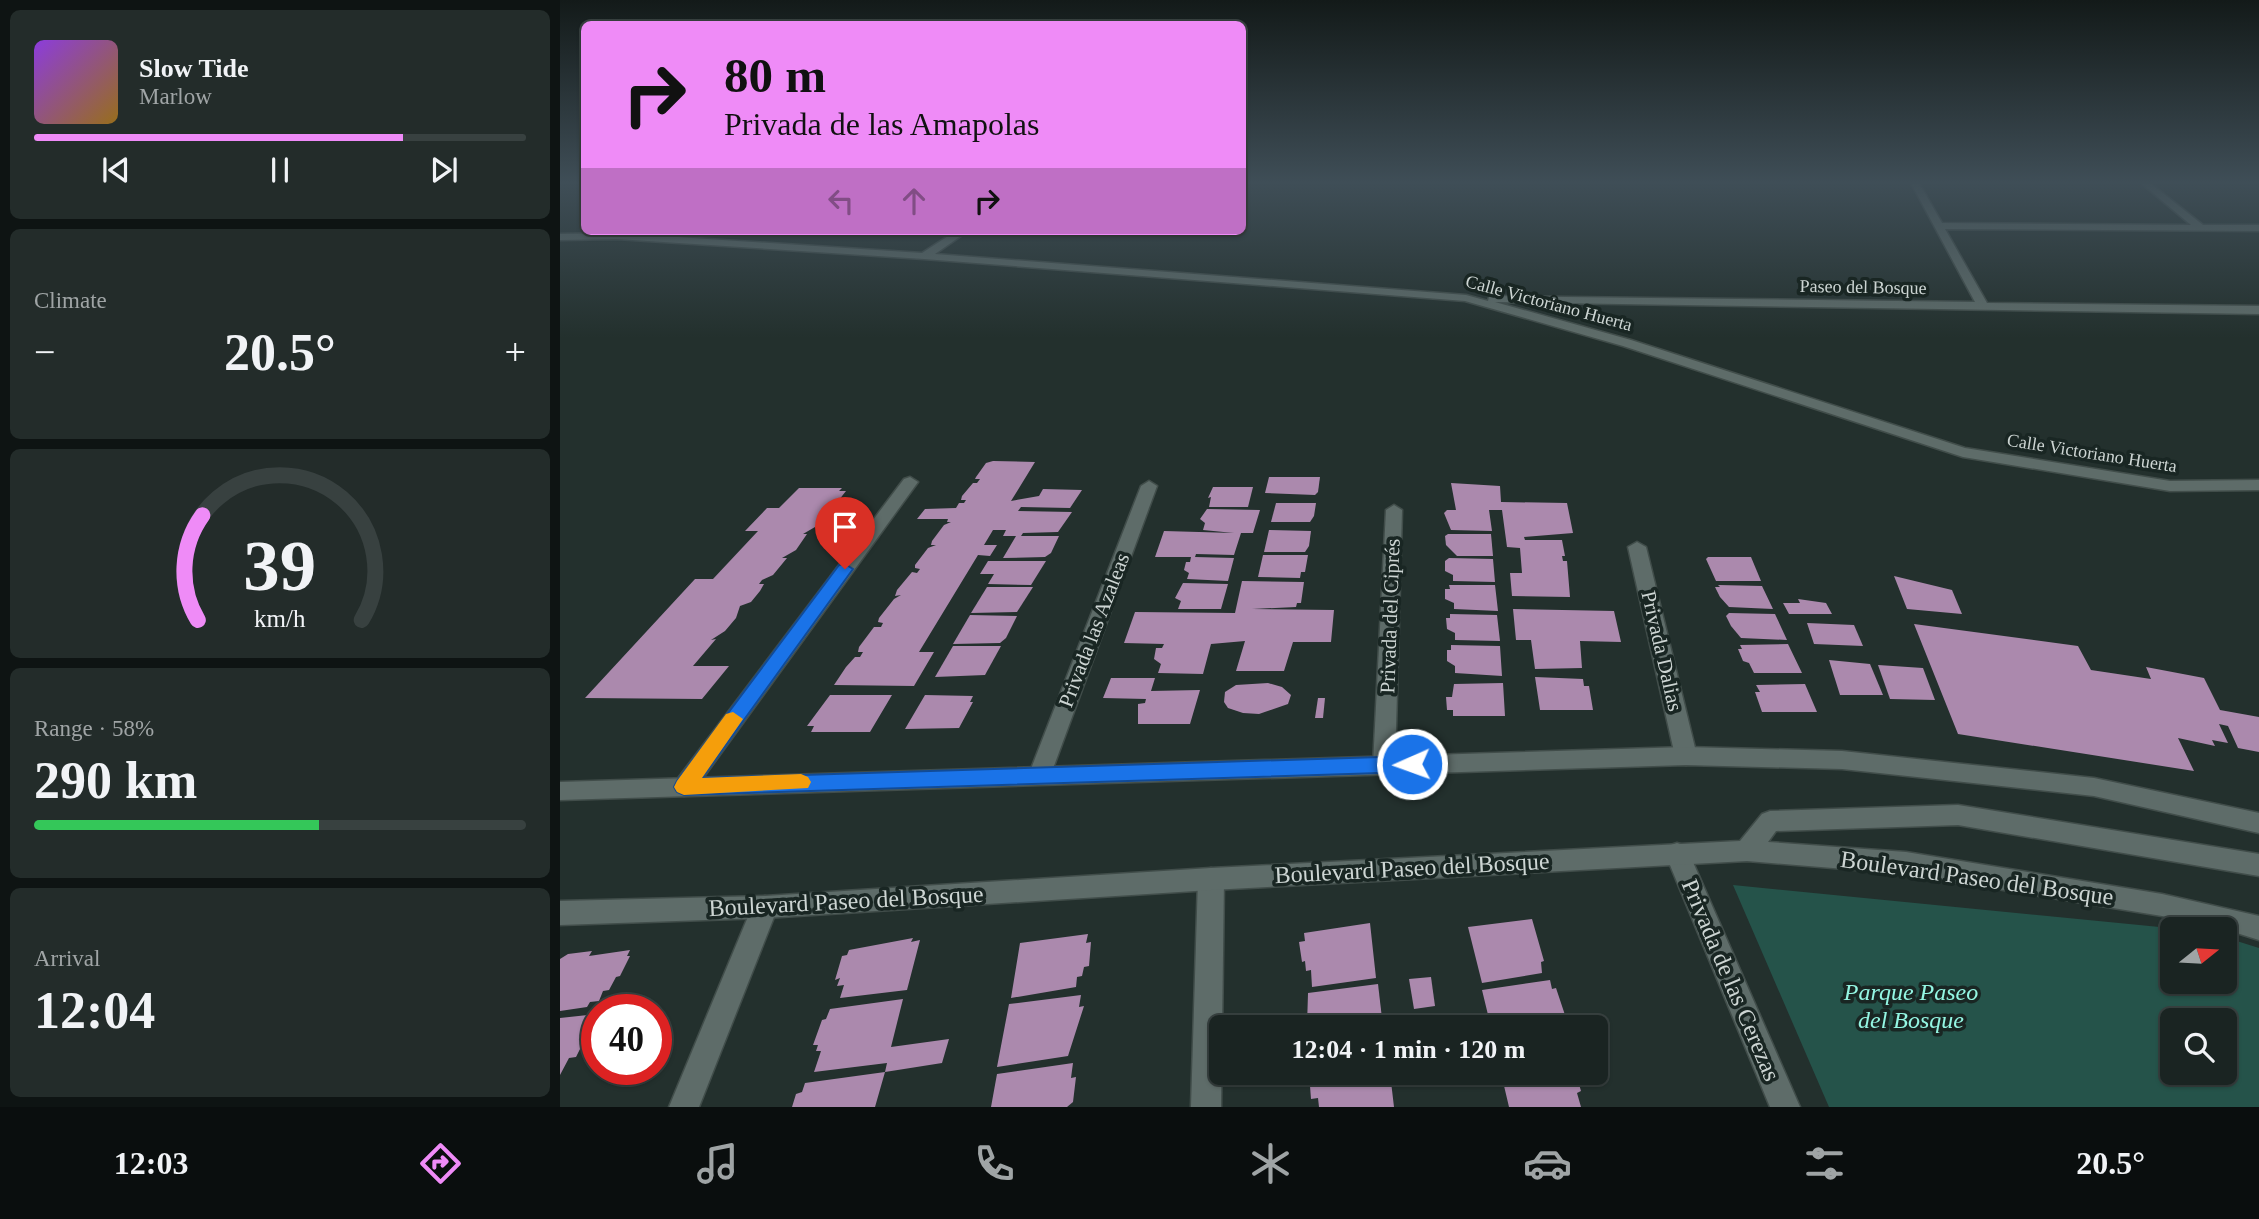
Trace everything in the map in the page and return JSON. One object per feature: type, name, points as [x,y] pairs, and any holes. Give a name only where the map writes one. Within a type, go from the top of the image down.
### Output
[{"type":"street","points":[[924,256],[957,235]]},
{"type":"street","points":[[1943,235],[1983,306]]},
{"type":"street","name":"Calle Victoriano Huerta","points":[[560,237],[617,236],[924,256],[1466,299],[1627,343],[1963,452],[2170,486],[2259,485]]},
{"type":"street","name":"Paseo del Bosque","points":[[1466,299],[2259,310]]},
{"type":"street","points":[[684,787],[910,482]]},
{"type":"street","name":"Privada las Azaleas","points":[[1040,774],[1149,486]]},
{"type":"street","name":"Privada del Ciprés","points":[[1384,765],[1394,510]]},
{"type":"street","name":"Privada Dalias","points":[[1637,547],[1686,756]]},
{"type":"street","points":[[560,791],[1686,756],[1842,760],[2094,787],[2259,823]]},
{"type":"street","points":[[1747,851],[1770,821],[1958,815],[2259,865]]},
{"type":"street","name":"Boulevard Paseo del Bosque","points":[[560,913],[765,907],[1211,879],[1747,851],[1906,863],[2162,905],[2259,928]]},
{"type":"street","name":"Privada de las Cerezas","points":[[1677,853],[1785,1107]]},
{"type":"street","points":[[1206,1107],[1211,879]]},
{"type":"street","points":[[684,1107],[765,907]]},
{"type":"green space","name":"Parque Paseo del Bosque","points":[[1733,885],[2160,927],[2160,994],[2237,994],[2237,941],[2259,948],[2259,1107],[1829,1107]]},
{"type":"building","points":[[1035,462],[1011,501],[1039,496],[1043,489],[1082,490],[1070,508],[1021,507],[1018,511],[1072,512],[1058,532],[1023,533],[1021,536],[1059,536],[1051,553],[1045,557],[1003,558],[1016,536],[1003,536],[1006,530],[993,530],[984,545],[997,545],[990,556],[978,555],[919,652],[934,652],[914,686],[834,685],[855,657],[860,657],[863,652],[858,652],[859,647],[874,627],[881,627],[883,623],[878,622],[879,618],[894,599],[901,595],[895,596],[897,590],[912,572],[917,573],[920,569],[915,568],[915,565],[928,548],[936,545],[931,545],[932,541],[944,525],[951,522],[947,522],[948,519],[917,519],[925,509],[956,508],[959,503],[964,503],[966,500],[961,500],[962,496],[980,479],[975,479],[986,463]]},
{"type":"building","points":[[1269,477],[1320,477],[1318,492],[1315,495],[1265,493]]},
{"type":"building","points":[[1451,483],[1500,486],[1501,502],[1567,503],[1573,533],[1524,537],[1525,540],[1562,540],[1565,556],[1562,556],[1563,561],[1567,561],[1570,597],[1512,596],[1510,573],[1522,573],[1520,548],[1507,547],[1502,510],[1489,510],[1492,531],[1451,530],[1444,513],[1447,510],[1456,510]]},
{"type":"building","points":[[1213,487],[1253,487],[1248,507],[1209,507],[1211,497],[1208,498]]},
{"type":"building","points":[[799,488],[842,488],[839,491],[846,491],[835,505],[821,512],[827,512],[815,527],[803,534],[807,534],[796,550],[782,558],[787,558],[773,575],[762,580],[759,584],[764,584],[760,591],[751,602],[740,606],[736,618],[725,631],[711,640],[716,639],[693,666],[729,666],[702,699],[585,698],[695,579],[713,579],[758,531],[745,531],[767,508],[779,508]]},
{"type":"building","points":[[1276,503],[1316,503],[1314,516],[1310,522],[1271,522]]},
{"type":"building","points":[[1207,509],[1260,510],[1253,533],[1241,533],[1234,555],[1196,554],[1195,557],[1234,558],[1228,581],[1187,579],[1189,573],[1184,570],[1191,557],[1155,557],[1164,531],[1234,533],[1203,530],[1205,523],[1200,519]]},
{"type":"building","points":[[1269,530],[1311,531],[1309,546],[1305,552],[1264,552]]},
{"type":"building","points":[[1491,534],[1493,556],[1457,556],[1446,545],[1445,536]]},
{"type":"building","points":[[1263,555],[1308,555],[1305,572],[1301,572],[1300,578],[1258,577]]},
{"type":"building","points":[[1751,557],[1761,581],[1716,581],[1706,559]]},
{"type":"building","points":[[1449,558],[1493,559],[1495,582],[1453,581],[1453,575],[1445,571],[1445,561]]},
{"type":"building","points":[[988,561],[1046,561],[1031,585],[988,584],[994,574],[980,574]]},
{"type":"building","points":[[1894,576],[1952,590],[1962,614],[1907,609]]},
{"type":"building","points":[[1242,581],[1304,582],[1301,603],[1297,603],[1296,607],[1252,609],[1334,610],[1331,642],[1293,642],[1284,671],[1236,671],[1245,641],[1211,644],[1203,674],[1158,673],[1161,664],[1154,659],[1156,648],[1162,648],[1164,644],[1124,643],[1135,612],[1235,613]]},
{"type":"building","points":[[1183,583],[1228,584],[1221,609],[1178,609],[1181,601],[1175,598]]},
{"type":"building","points":[[1449,585],[1495,585],[1498,611],[1454,609],[1454,603],[1445,599],[1445,589],[1450,589]]},
{"type":"building","points":[[1718,585],[1762,586],[1773,609],[1729,607],[1715,587],[1720,587]]},
{"type":"building","points":[[987,587],[1033,587],[1017,612],[971,613]]},
{"type":"building","points":[[1798,599],[1826,603],[1832,614],[1789,614],[1783,603],[1800,603]]},
{"type":"building","points":[[1513,609],[1614,611],[1621,642],[1580,641],[1582,668],[1535,669],[1531,640],[1516,640]]},
{"type":"building","points":[[1729,613],[1775,614],[1787,640],[1741,638],[1726,616]]},
{"type":"building","points":[[1450,614],[1497,615],[1500,641],[1455,640],[1455,633],[1447,629],[1446,618],[1450,618]]},
{"type":"building","points":[[970,615],[1017,616],[1006,638],[1000,643],[953,644]]},
{"type":"building","points":[[1807,623],[1854,625],[1863,646],[1814,644]]},
{"type":"building","points":[[1914,624],[2078,646],[2091,670],[2151,679],[2146,667],[2204,678],[2220,710],[2259,717],[2259,752],[2238,748],[2228,726],[2219,724],[2228,743],[2212,740],[2215,746],[2178,738],[2194,771],[1958,734]]},
{"type":"building","points":[[1788,644],[1802,673],[1754,673],[1749,663],[1743,661],[1738,649],[1742,649],[1740,645]]},
{"type":"building","points":[[1451,645],[1500,646],[1502,676],[1455,673],[1455,666],[1447,661],[1447,650],[1451,650]]},
{"type":"building","points":[[953,646],[1001,646],[985,675],[935,677]]},
{"type":"building","points":[[1829,660],[1870,664],[1883,695],[1840,695]]},
{"type":"building","points":[[1878,665],[1923,668],[1935,700],[1890,699]]},
{"type":"building","points":[[1535,677],[1583,679],[1584,686],[1589,686],[1593,710],[1540,710]]},
{"type":"building","points":[[1111,678],[1155,678],[1151,691],[1200,690],[1190,724],[1138,724],[1138,704],[1145,703],[1146,699],[1103,698]]},
{"type":"building","points":[[1268,683],[1282,687],[1291,695],[1288,704],[1259,714],[1228,708],[1224,702],[1225,692],[1236,685]]},
{"type":"building","points":[[1503,683],[1505,716],[1453,716],[1453,710],[1447,710],[1446,697],[1452,697],[1454,684]]},
{"type":"building","points":[[1805,684],[1817,712],[1762,712],[1755,692],[1760,692],[1756,685]]},
{"type":"building","points":[[830,695],[892,695],[870,732],[811,732],[814,726],[807,726]]},
{"type":"building","points":[[925,695],[973,696],[970,702],[973,702],[959,728],[905,729]]},
{"type":"building","points":[[1318,698],[1325,698],[1323,718],[1315,718]]},
{"type":"building","points":[[1532,919],[1544,961],[1541,962],[1542,973],[1482,983],[1468,927]]},
{"type":"building","points":[[1370,923],[1376,978],[1312,987],[1311,970],[1306,971],[1305,961],[1302,962],[1299,942],[1305,941],[1304,933]]},
{"type":"building","points":[[1088,934],[1086,943],[1091,942],[1089,966],[1084,967],[1082,976],[1077,977],[1076,987],[1011,998],[1020,943]]},
{"type":"building","points":[[913,938],[911,942],[920,940],[907,990],[840,998],[844,985],[837,986],[840,978],[835,980],[842,956],[847,955],[849,950]]},
{"type":"building","points":[[630,950],[627,956],[630,956],[620,976],[616,977],[609,990],[602,994],[581,994],[581,1008],[560,1011],[560,959],[568,954],[592,951],[589,956]]},
{"type":"building","points":[[1431,977],[1435,1006],[1414,1009],[1409,979]]},
{"type":"building","points":[[1550,980],[1552,989],[1556,988],[1565,1015],[1488,1015],[1482,990]]},
{"type":"building","points":[[1378,984],[1382,1015],[1307,1015],[1308,993]]},
{"type":"building","points":[[1081,995],[1079,1007],[1084,1006],[1068,1056],[997,1067],[1009,1004]]},
{"type":"building","points":[[903,999],[891,1047],[949,1039],[942,1063],[885,1072],[887,1063],[814,1072],[821,1051],[816,1051],[818,1045],[813,1045],[822,1020],[826,1019],[830,1009]]},
{"type":"building","points":[[581,1016],[581,1047],[576,1057],[569,1058],[560,1075],[560,1018]]},
{"type":"building","points":[[1073,1063],[1071,1078],[1076,1077],[1073,1102],[1067,1107],[991,1107],[997,1074]]},
{"type":"building","points":[[885,1072],[875,1107],[792,1107],[796,1094],[802,1092],[805,1083]]},
{"type":"building","points":[[1310,1085],[1391,1085],[1394,1107],[1319,1107],[1318,1098],[1311,1099]]},
{"type":"building","points":[[1504,1085],[1579,1085],[1581,1091],[1577,1093],[1581,1107],[1509,1107]]},
{"type":"slow traffic","points":[[733,719],[684,787],[801,782]]},
{"type":"route","points":[[845,569],[684,787],[1412,764]]}]
